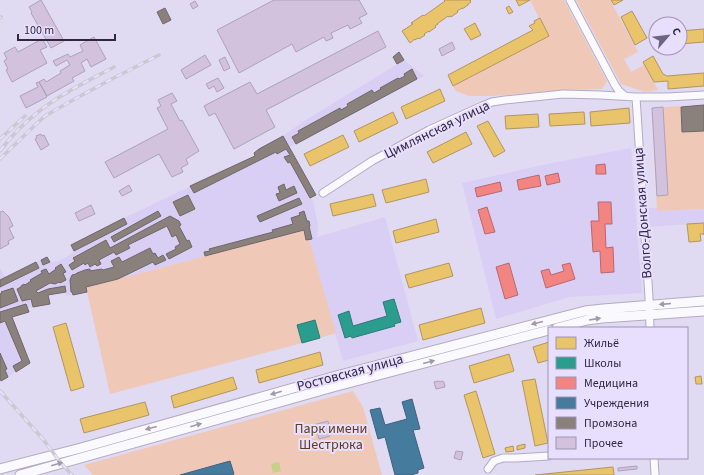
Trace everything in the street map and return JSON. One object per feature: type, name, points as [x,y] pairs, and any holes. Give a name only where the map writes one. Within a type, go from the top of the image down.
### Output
[{"type":"street","points":[[570,0],[615,85],[625,96]]},
{"type":"street","name":"Цимлянская улица","points":[[323,193],[372,161],[429,130],[492,102],[563,94],[636,97],[704,95]]},
{"type":"street","name":"Волго-Донская улица","points":[[636,97],[650,327]]},
{"type":"street","name":"Ростовская улица","points":[[561,327],[587,320],[704,301]]},
{"type":"street","name":"Ростовская улица","points":[[0,469],[88,446],[344,374],[585,311],[603,308],[704,311]]},
{"type":"street","name":"Ростовская улица","points":[[20,475],[333,387],[548,330]]},
{"type":"street","points":[[488,469],[494,461],[503,458],[548,456]]},
{"type":"street","points":[[654,459],[655,475]]},
{"type":"shaded area","points":[[404,60],[424,76],[290,147],[316,195],[311,198],[318,225],[317,237],[385,217],[418,341],[343,361],[309,240],[306,240],[303,230],[87,287],[87,292],[66,296],[65,292],[49,295],[50,304],[28,308],[29,312],[12,317],[30,363],[1,381],[0,268],[5,277],[47,257],[50,262],[58,261],[70,255],[74,251],[71,245],[254,156],[254,153],[259,149],[283,136],[301,123]]},
{"type":"shaded area","points":[[631,148],[642,293],[569,297],[496,319],[462,183],[547,164]]},
{"type":"shaded area","points":[[647,208],[657,208],[657,211],[704,209],[704,223],[649,227]]},
{"type":"shaded area","points":[[279,462],[281,471],[273,473],[271,464]]},
{"type":"green space","points":[[530,0],[564,0],[607,81],[602,89],[566,90],[491,96],[469,96],[456,91],[453,86],[548,36]]},
{"type":"green space","points":[[576,0],[610,0],[638,52],[624,59],[631,72],[644,65],[658,90],[645,92],[621,84]]},
{"type":"green space","points":[[704,105],[704,209],[657,211],[652,108]]},
{"type":"green space","points":[[304,230],[306,240],[309,239],[336,333],[110,394],[86,287]]},
{"type":"green space","name":"Парк имени Шестрюка","points":[[353,391],[363,407],[382,475],[93,475],[84,465]]},
{"type":"building: Жильё","points":[[444,0],[471,0],[471,2],[451,17],[448,16],[437,24],[435,26],[436,27],[424,34],[425,35],[410,43],[402,31],[413,24],[411,23],[445,1]]},
{"type":"building: Жильё","points":[[516,0],[530,0],[519,6]]},
{"type":"building: Жильё","points":[[611,0],[623,0],[614,5]]},
{"type":"building: Жильё","points":[[509,6],[513,12],[509,14],[506,8]]},
{"type":"building: Жильё","points":[[632,11],[647,38],[635,45],[621,17]]},
{"type":"building: Жильё","points":[[540,18],[549,36],[453,86],[448,75],[533,30],[529,26]]},
{"type":"building: Жильё","points":[[475,23],[481,35],[471,40],[464,29]]},
{"type":"building: Жильё","points":[[704,29],[704,42],[688,43],[688,30]]},
{"type":"building: Жильё","points":[[653,56],[663,74],[667,76],[704,73],[704,86],[668,89],[668,81],[654,82],[643,62]]},
{"type":"building: Жильё","points":[[440,89],[445,101],[406,119],[401,107]]},
{"type":"building: Жильё","points":[[629,108],[630,123],[591,126],[590,112]]},
{"type":"building: Жильё","points":[[393,112],[398,123],[359,142],[354,131]]},
{"type":"building: Жильё","points":[[584,112],[585,124],[550,126],[549,114]]},
{"type":"building: Жильё","points":[[538,114],[539,127],[506,129],[505,116]]},
{"type":"building: Жильё","points":[[488,121],[505,151],[494,157],[477,126]]},
{"type":"building: Жильё","points":[[466,132],[472,144],[433,163],[427,152]]},
{"type":"building: Жильё","points":[[343,135],[349,147],[310,166],[304,154]]},
{"type":"building: Жильё","points":[[426,179],[429,192],[386,203],[382,190]]},
{"type":"building: Жильё","points":[[373,194],[376,206],[333,216],[330,204]]},
{"type":"building: Жильё","points":[[436,219],[439,232],[396,243],[393,231]]},
{"type":"building: Жильё","points":[[704,223],[704,234],[700,234],[701,241],[689,242],[687,224]]},
{"type":"building: Жильё","points":[[449,263],[453,276],[409,288],[405,275]]},
{"type":"building: Жильё","points":[[481,308],[485,323],[423,340],[419,325]]},
{"type":"building: Жильё","points":[[66,323],[84,387],[71,391],[53,327]]},
{"type":"building: Жильё","points":[[548,342],[548,360],[538,363],[533,347]]},
{"type":"building: Жильё","points":[[320,352],[323,365],[259,383],[256,370]]},
{"type":"building: Жильё","points":[[509,354],[514,371],[474,383],[469,366]]},
{"type":"building: Жильё","points":[[701,376],[702,384],[696,384],[695,377]]},
{"type":"building: Жильё","points":[[233,377],[237,389],[174,408],[171,396]]},
{"type":"building: Жильё","points":[[535,379],[548,443],[535,446],[522,381]]},
{"type":"building: Жильё","points":[[476,391],[495,454],[483,458],[464,395]]},
{"type":"building: Жильё","points":[[145,402],[149,415],[84,433],[80,419]]},
{"type":"building: Жильё","points":[[525,444],[525,448],[517,450],[517,446]]},
{"type":"building: Жильё","points":[[513,446],[514,451],[506,452],[505,448]]},
{"type":"building: Жильё","points":[[613,467],[614,475],[535,475]]},
{"type":"building: Школы","points":[[394,299],[401,322],[394,324],[395,326],[352,338],[351,336],[345,338],[338,315],[349,311],[353,326],[387,316],[383,302]]},
{"type":"building: Школы","points":[[315,320],[320,338],[302,343],[297,325]]},
{"type":"building: Медицина","points":[[605,164],[606,174],[596,174],[596,165]]},
{"type":"building: Медицина","points":[[558,173],[560,182],[547,185],[545,176]]},
{"type":"building: Медицина","points":[[539,175],[541,186],[519,190],[517,180]]},
{"type":"building: Медицина","points":[[500,182],[502,191],[477,197],[475,188]]},
{"type":"building: Медицина","points":[[598,202],[611,202],[612,224],[605,224],[606,248],[613,247],[614,272],[601,273],[600,251],[593,252],[591,221],[599,221]]},
{"type":"building: Медицина","points":[[487,207],[495,232],[485,234],[478,210]]},
{"type":"building: Медицина","points":[[509,263],[518,295],[505,299],[496,267]]},
{"type":"building: Медицина","points":[[570,263],[575,279],[546,288],[541,271],[549,269],[551,275],[564,271],[562,265]]},
{"type":"building: Учреждения","points":[[412,399],[420,429],[413,430],[424,468],[418,470],[418,473],[411,475],[395,475],[385,437],[378,439],[370,410],[380,408],[385,425],[407,419],[402,402]]},
{"type":"building: Учреждения","points":[[230,461],[234,474],[180,475]]},
{"type":"building: Промзона","points":[[165,8],[171,20],[163,24],[157,12]]},
{"type":"building: Промзона","points":[[399,52],[404,60],[397,64],[393,57]]},
{"type":"building: Промзона","points":[[412,69],[417,79],[296,144],[292,137],[299,133],[298,131],[340,108],[341,110],[348,106],[347,104],[372,90],[374,93],[398,78],[399,79],[405,76],[404,74]]},
{"type":"building: Промзона","points":[[704,105],[704,131],[682,132],[681,107]]},
{"type":"building: Промзона","points":[[283,136],[316,195],[310,198],[290,162],[288,163],[284,157],[290,155],[286,149],[277,154],[276,152],[194,193],[190,186],[255,156],[254,153],[259,149]]},
{"type":"building: Промзона","points":[[284,184],[286,190],[294,186],[297,193],[279,201],[276,194],[280,193],[278,187]]},
{"type":"building: Промзона","points":[[188,195],[195,209],[180,216],[173,202]]},
{"type":"building: Промзона","points":[[299,198],[302,204],[260,222],[257,216]]},
{"type":"building: Промзона","points":[[158,211],[161,216],[114,242],[111,237]]},
{"type":"building: Промзона","points":[[304,211],[307,221],[309,221],[312,239],[306,240],[304,230],[205,256],[204,252],[210,251],[209,249],[273,232],[272,230],[293,224],[291,218],[300,215],[299,213]]},
{"type":"building: Промзона","points":[[170,216],[179,221],[181,225],[179,226],[192,247],[169,259],[166,254],[176,249],[175,247],[180,244],[176,235],[172,237],[167,226],[128,245],[130,248],[116,255],[114,252],[99,260],[101,264],[97,266],[95,264],[90,267],[88,263],[85,265],[84,263],[72,270],[69,265],[75,261],[73,258],[106,240],[110,248]]},
{"type":"building: Промзона","points":[[124,218],[127,224],[74,251],[71,245]]},
{"type":"building: Промзона","points":[[150,248],[153,254],[155,253],[158,258],[163,255],[166,260],[155,265],[153,262],[118,279],[86,287],[87,292],[73,295],[71,292],[70,280],[72,275],[90,269],[90,271],[103,270],[114,267],[111,261],[119,257],[122,262]]},
{"type":"building: Промзона","points":[[47,257],[50,262],[43,265],[41,260]]},
{"type":"building: Промзона","points":[[36,262],[39,268],[0,287],[0,280]]},
{"type":"building: Промзона","points":[[61,264],[66,272],[63,273],[66,280],[55,284],[50,283],[36,291],[38,293],[48,289],[65,286],[66,292],[48,295],[50,304],[33,307],[31,299],[22,301],[17,289],[42,273],[41,271],[46,269],[49,274]]},
{"type":"building: Промзона","points":[[13,288],[18,301],[0,308],[1,292]]},
{"type":"building: Промзона","points":[[26,304],[29,312],[12,317],[30,363],[16,372],[13,366],[22,361],[5,321],[0,323],[0,312]]},
{"type":"building: Промзона","points":[[0,353],[7,369],[5,370],[8,377],[1,381],[0,379]]},
{"type":"building: Прочее","points":[[41,0],[64,41],[51,48],[29,7]]},
{"type":"building: Прочее","points":[[274,0],[359,0],[367,14],[359,18],[362,23],[350,29],[348,25],[331,33],[333,38],[326,41],[324,37],[296,52],[292,44],[239,73],[217,30]]},
{"type":"building: Прочее","points":[[195,1],[198,6],[193,9],[190,4]]},
{"type":"building: Прочее","points":[[378,31],[386,47],[266,110],[275,127],[234,149],[215,113],[209,116],[204,106],[250,82],[257,94]]},
{"type":"building: Прочее","points":[[94,37],[106,59],[91,67],[87,59],[81,63],[85,71],[72,78],[74,81],[47,96],[39,82],[44,79],[46,82],[61,73],[60,71],[70,65],[67,60],[56,66],[53,61],[68,54],[70,57],[83,51],[80,45]]},
{"type":"building: Прочее","points":[[42,39],[47,47],[40,50],[47,63],[12,82],[6,70],[8,69],[4,61],[7,59],[4,53],[15,47],[18,52]]},
{"type":"building: Прочее","points":[[452,42],[455,49],[442,56],[439,49]]},
{"type":"building: Прочее","points":[[205,55],[211,65],[186,79],[181,70]]},
{"type":"building: Прочее","points":[[225,57],[230,68],[224,71],[219,60]]},
{"type":"building: Прочее","points":[[218,78],[224,88],[217,92],[214,86],[209,89],[206,84]]},
{"type":"building: Прочее","points":[[39,82],[47,97],[26,108],[20,96],[38,87],[36,83]]},
{"type":"building: Прочее","points":[[172,93],[177,101],[171,104],[180,121],[182,120],[199,151],[186,159],[188,164],[181,168],[183,172],[172,177],[159,154],[114,178],[105,162],[168,129],[157,108],[161,106],[158,100]]},
{"type":"building: Прочее","points":[[663,107],[668,195],[657,196],[652,108]]},
{"type":"building: Прочее","points":[[41,134],[42,136],[44,135],[49,145],[41,150],[35,139],[37,138],[36,136]]},
{"type":"building: Прочее","points":[[129,185],[132,191],[122,196],[119,191]]},
{"type":"building: Прочее","points":[[91,205],[95,214],[79,221],[75,213]]},
{"type":"building: Прочее","points":[[3,211],[9,217],[13,226],[9,228],[14,238],[8,241],[9,244],[0,249],[0,212]]},
{"type":"building: Прочее","points":[[434,382],[444,382],[445,387],[436,389]]},
{"type":"building: Прочее","points":[[328,421],[331,433],[329,433],[330,436],[319,439],[313,425]]},
{"type":"building: Прочее","points":[[456,451],[463,452],[461,460],[454,458]]},
{"type":"building: Прочее","points":[[637,466],[637,469],[618,471],[618,468]]},
{"type":"railway","points":[[0,159],[45,116],[159,55]]},
{"type":"railway","points":[[0,151],[9,139],[30,118],[50,103],[114,67]]},
{"type":"railway","points":[[0,139],[25,116]]},
{"type":"railway","points":[[0,391],[42,438],[72,475]]}]
